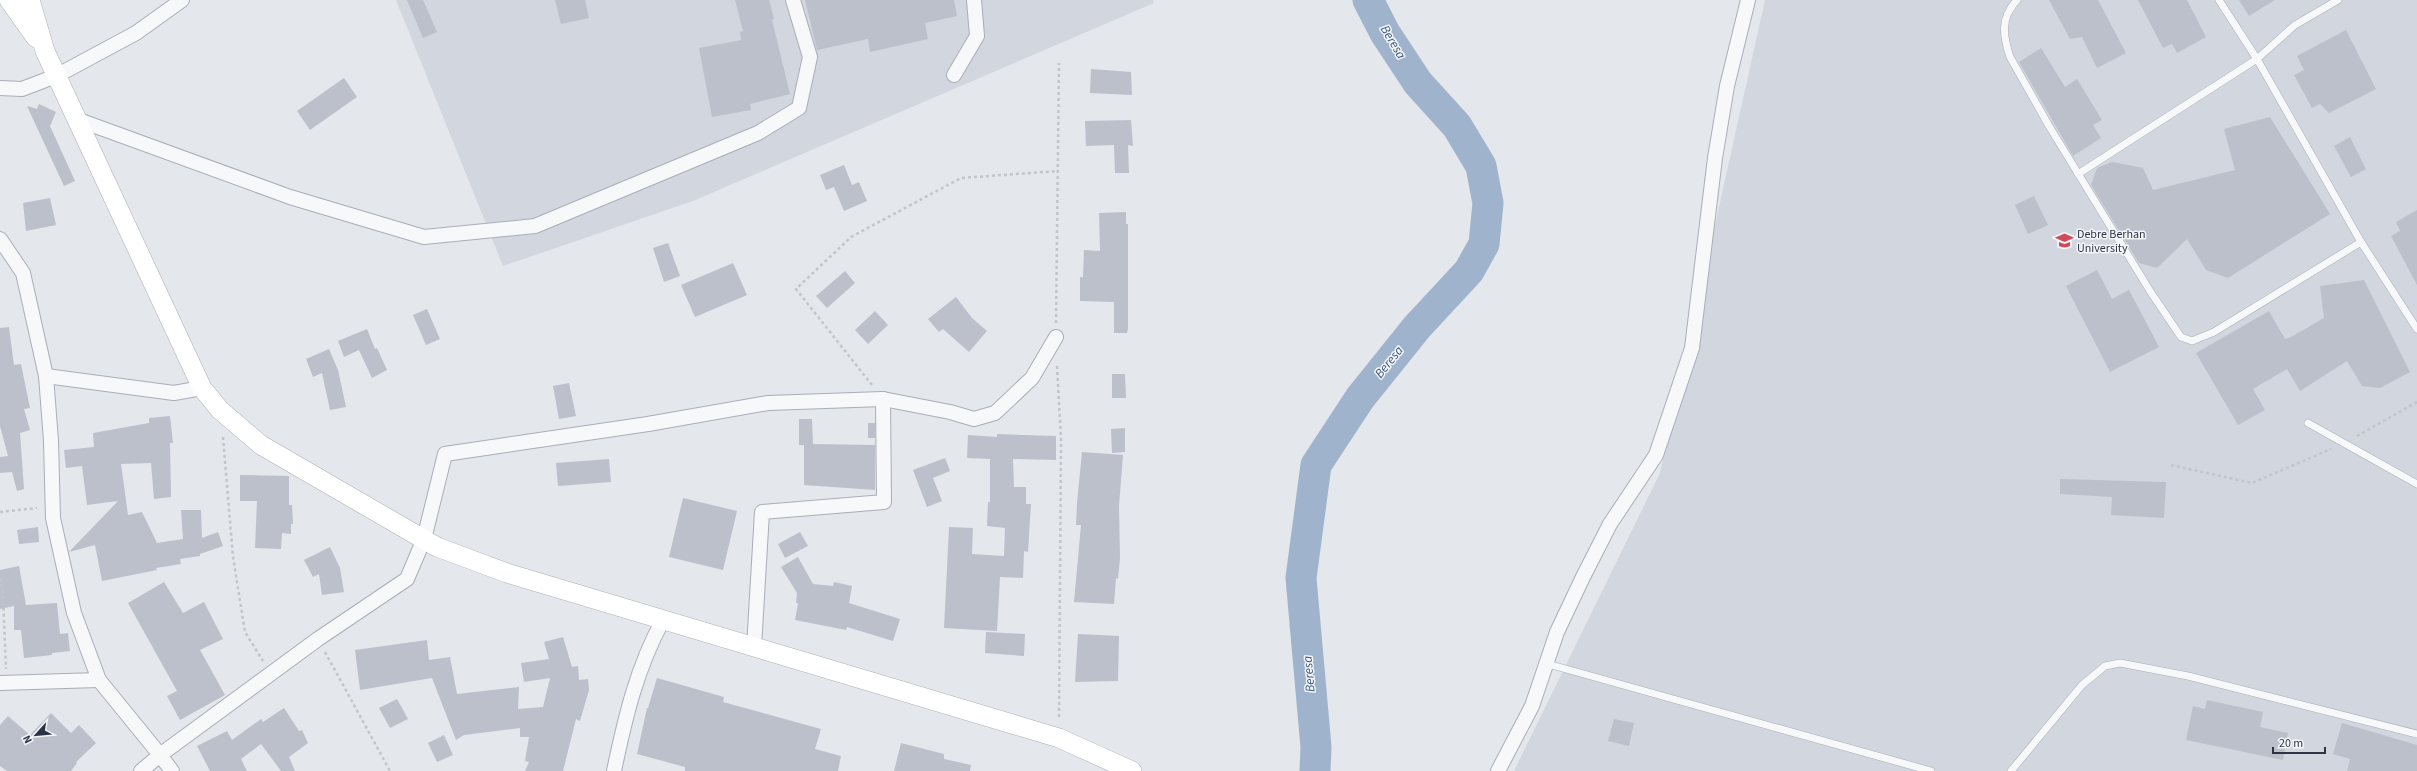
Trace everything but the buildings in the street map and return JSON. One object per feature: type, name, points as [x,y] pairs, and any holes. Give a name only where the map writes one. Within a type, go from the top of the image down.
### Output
[{"type":"main road","points":[[9,0],[45,51]]},
{"type":"main road","points":[[30,0],[45,51],[56,76],[202,388],[220,410],[261,445],[437,547],[507,573],[1059,738],[1132,771]]},
{"type":"street","points":[[0,88],[22,89],[56,76],[136,33],[182,0]]},
{"type":"street","points":[[76,119],[290,197],[424,237],[535,226],[758,133],[799,108],[810,57],[793,0]]},
{"type":"street","points":[[954,75],[977,36],[974,0]]},
{"type":"street","points":[[1498,771],[1532,706],[1548,664],[1557,632],[1603,537],[1656,455],[1692,348],[1715,158],[1727,86],[1748,0]]},
{"type":"street","points":[[0,239],[23,273],[46,376],[51,441],[52,506],[74,614],[99,680],[172,771]]},
{"type":"street","points":[[141,771],[160,755],[318,639],[407,579],[424,539],[445,454],[648,424],[768,403],[883,399],[950,412],[974,419],[995,413],[1032,378],[1056,337]]},
{"type":"street","points":[[46,376],[174,393],[202,388]]},
{"type":"street","points":[[754,647],[762,512],[884,502],[883,399]]},
{"type":"street","points":[[614,771],[626,711],[649,644],[663,620]]},
{"type":"street","points":[[3,683],[99,680]]},
{"type":"lane","points":[[2017,0],[2004,23],[2004,37],[2010,57],[2078,174],[2154,298],[2181,336],[2192,341],[2214,332],[2361,242]]},
{"type":"lane","points":[[2219,0],[2257,58],[2361,242],[2417,329]]},
{"type":"lane","points":[[2078,174],[2257,58],[2295,25],[2338,0]]},
{"type":"lane","points":[[2308,423],[2417,484]]},
{"type":"lane","points":[[2011,771],[2082,685],[2105,666],[2120,663],[2188,676],[2417,734]]},
{"type":"lane","points":[[1548,664],[1932,771]]},
{"type":"path","points":[[1059,63],[1056,337],[1061,439],[1059,738]]},
{"type":"path","points":[[883,399],[796,289],[851,237],[961,178],[1058,171]]},
{"type":"path","points":[[2171,464],[2252,483],[2344,443],[2417,402]]},
{"type":"path","points":[[220,410],[233,557],[245,632],[271,673]]},
{"type":"path","points":[[0,512],[52,506]]},
{"type":"path","points":[[0,578],[3,594],[3,683]]},
{"type":"path","points":[[318,639],[390,771]]},
{"type":"shaded area","points":[[396,0],[1153,0],[1154,3],[693,201],[503,266]]},
{"type":"shaded area","name":"Debre Berhan University","points":[[1765,0],[2417,0],[2417,771],[1514,771],[1660,473]]},
{"type":"waterway","name":"Beresa","points":[[1315,771],[1316,747],[1301,578],[1316,465],[1360,398],[1417,327],[1469,271],[1484,244],[1488,203],[1481,166],[1457,126],[1418,83],[1385,33],[1368,0]]},
{"type":"place","name":"Debre Berhan University","points":[[2064,241]]}]
